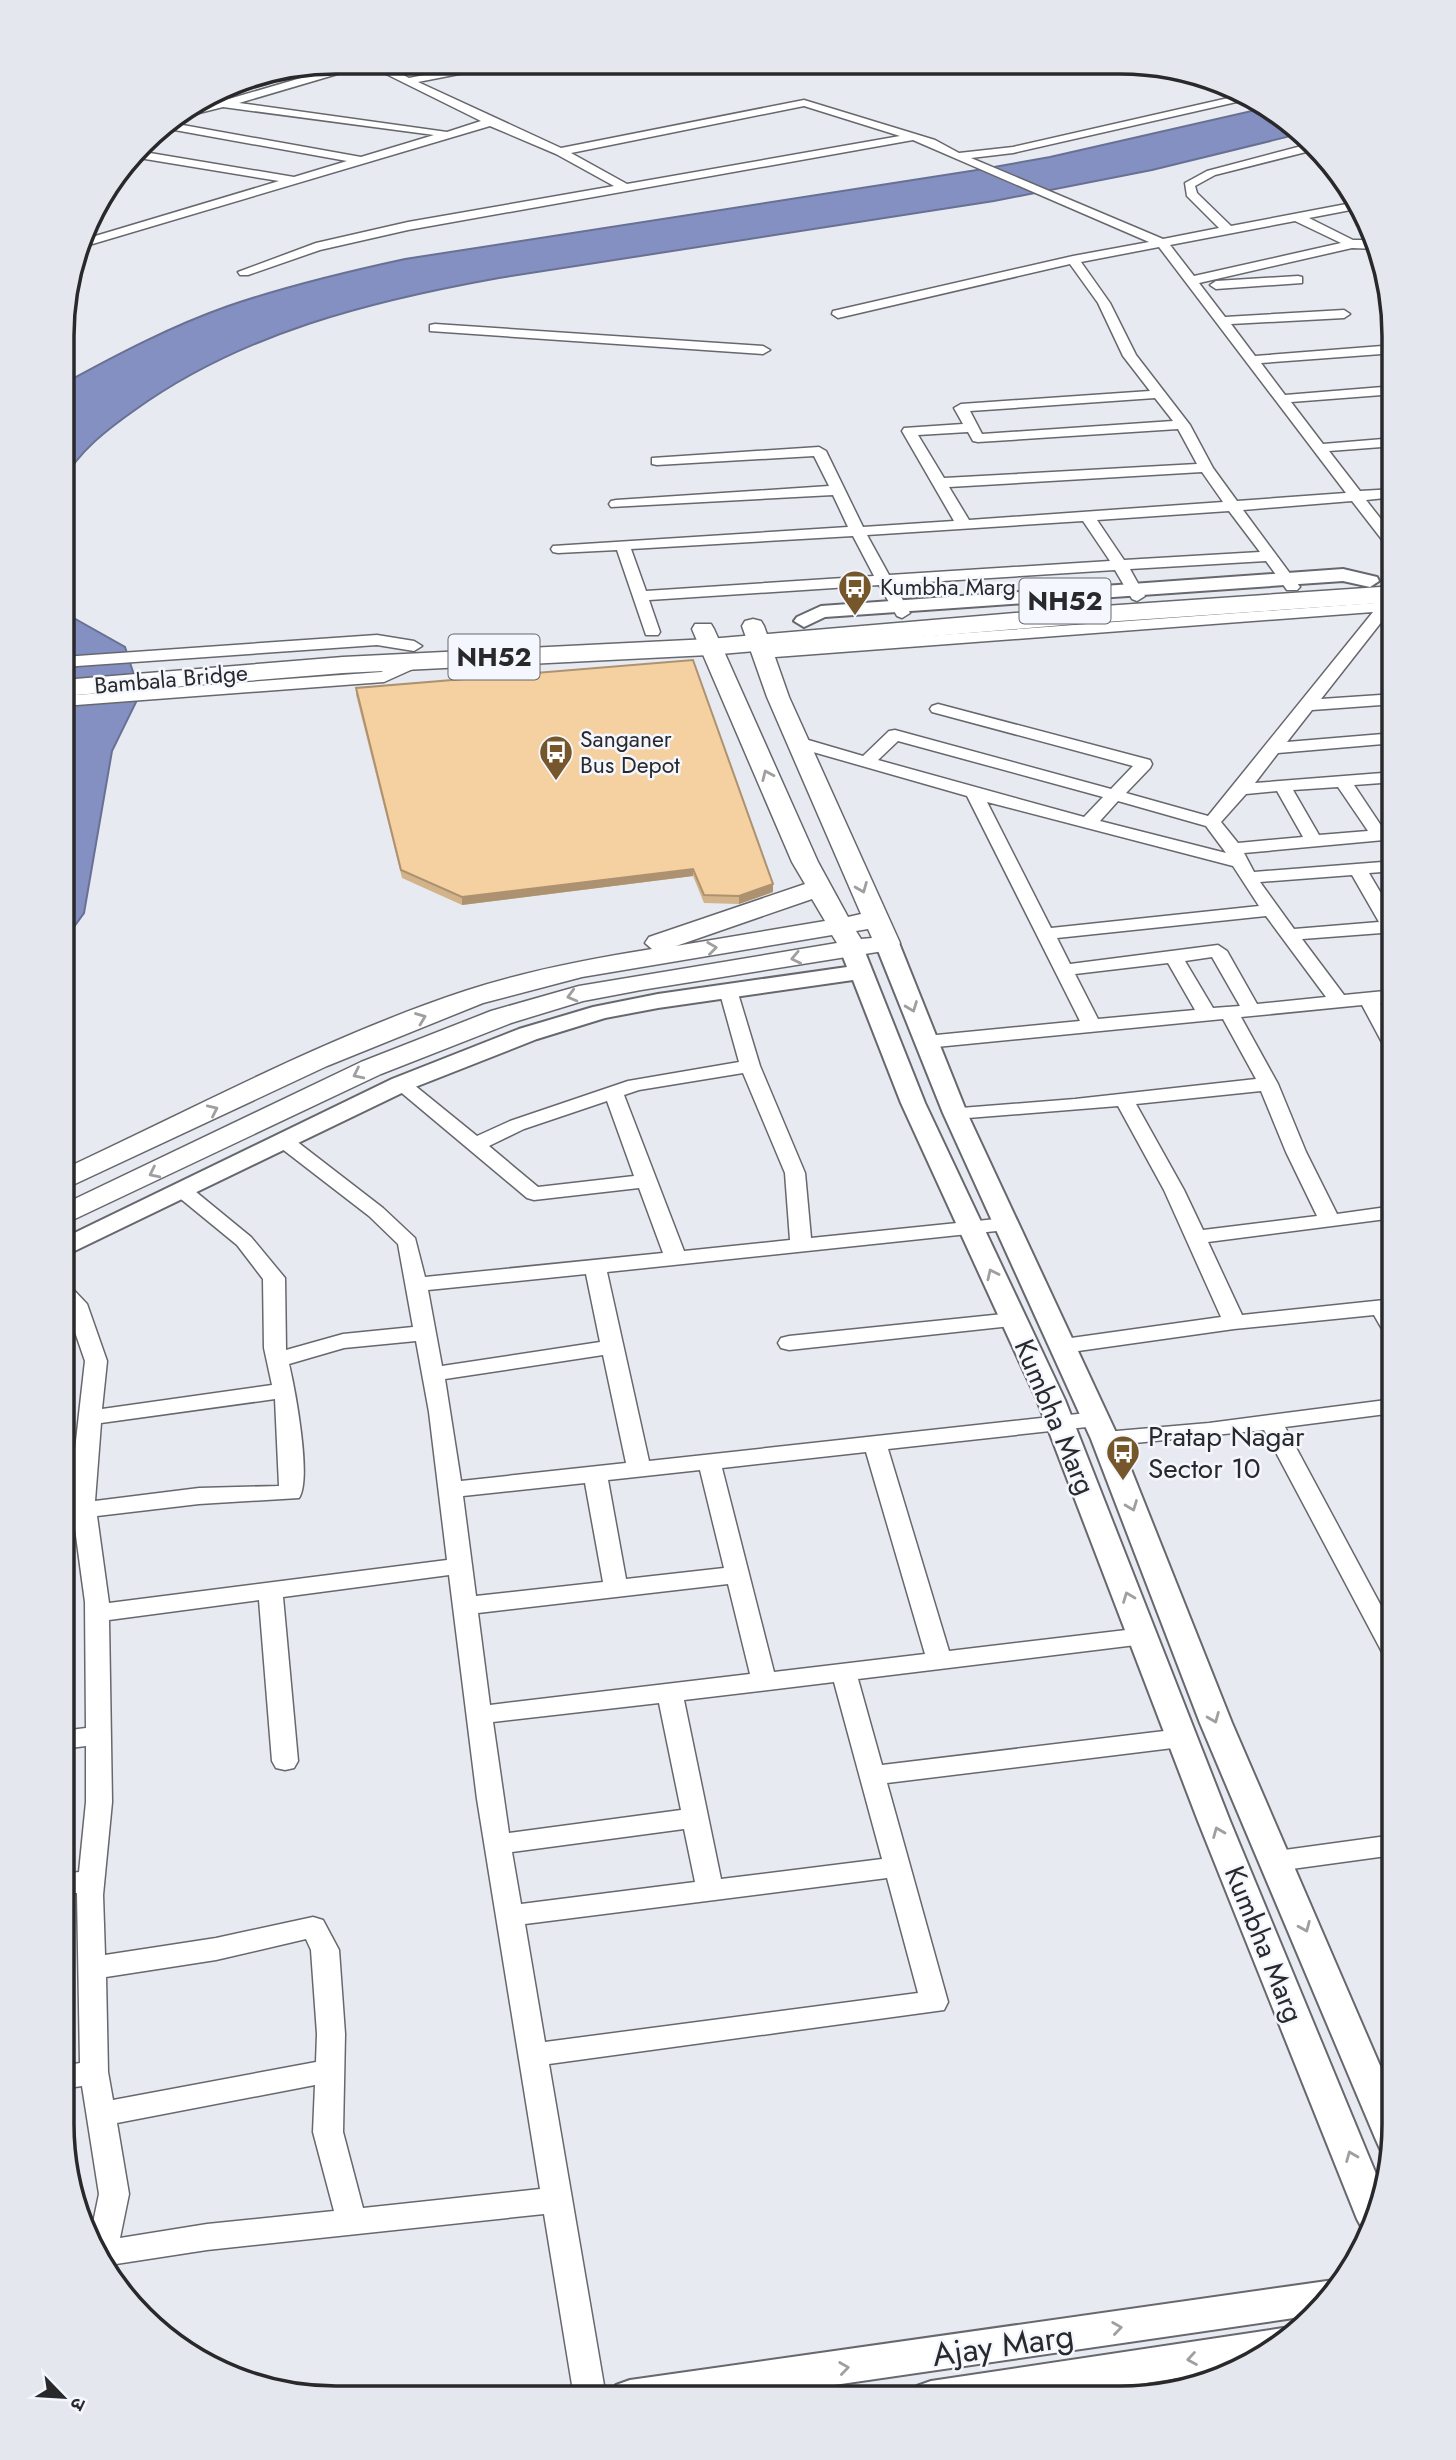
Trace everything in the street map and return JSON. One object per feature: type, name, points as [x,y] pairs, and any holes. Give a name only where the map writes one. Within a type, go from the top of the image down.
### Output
[{"type":"highway","name":"NH52","points":[[758,640],[804,621],[901,609],[1289,582],[1382,594]]},
{"type":"highway","name":"NH52","points":[[416,654],[652,632],[758,640],[1382,594]]},
{"type":"highway","name":"NH52","points":[[277,663],[706,638]]},
{"type":"highway","name":"Bambala Bridge","points":[[74,672],[277,663]]},
{"type":"highway","name":"Bambala Bridge","points":[[74,687],[277,663]]},
{"type":"main road","name":"Kumbha Marg","points":[[706,638],[819,888],[850,948]]},
{"type":"main road","name":"Kumbha Marg","points":[[758,640],[798,742],[881,932]]},
{"type":"main road","points":[[624,960],[638,950],[662,941],[819,888]]},
{"type":"main road","points":[[74,1210],[371,1068],[501,1017],[579,994],[850,948],[881,932]]},
{"type":"main road","points":[[74,1175],[364,1040],[474,997],[558,973],[624,960],[768,939],[850,948]]},
{"type":"street","points":[[207,107],[326,74]]},
{"type":"street","points":[[333,74],[354,80]]},
{"type":"street","points":[[408,81],[444,74]]},
{"type":"street","points":[[375,78],[396,75],[491,122],[560,152],[624,187]]},
{"type":"street","points":[[957,156],[1013,150],[1235,99]]},
{"type":"street","points":[[214,103],[451,134]]},
{"type":"street","points":[[560,152],[804,103],[931,142],[957,156],[1162,243],[1382,530]]},
{"type":"street","points":[[91,241],[491,122]]},
{"type":"street","points":[[177,128],[364,161]]},
{"type":"street","points":[[244,272],[353,237],[914,137]]},
{"type":"street","points":[[1228,230],[1191,194],[1189,185],[1211,173],[1305,149]]},
{"type":"street","points":[[145,156],[298,181]]},
{"type":"street","points":[[838,314],[1073,260],[1349,207]]},
{"type":"street","points":[[1297,217],[1351,244]]},
{"type":"street","points":[[1192,284],[1351,244],[1366,243]]},
{"type":"street","points":[[1073,260],[1104,303],[1130,356],[1183,425],[1206,468],[1289,582]]},
{"type":"street","points":[[1192,284],[1298,280]]},
{"type":"street","points":[[1220,321],[1344,313]]},
{"type":"street","points":[[435,328],[763,350]]},
{"type":"street","points":[[1252,360],[1382,350]]},
{"type":"street","points":[[1282,399],[1382,391]]},
{"type":"street","points":[[1158,394],[961,408],[978,438],[1183,425]]},
{"type":"street","points":[[964,524],[909,431],[970,428]]},
{"type":"street","points":[[1320,448],[1382,443]]},
{"type":"street","points":[[657,461],[819,451],[858,532],[901,609]]},
{"type":"street","points":[[940,483],[1206,468]]},
{"type":"street","points":[[616,505],[837,490]]},
{"type":"street","points":[[558,549],[1088,517],[1382,494]]},
{"type":"street","points":[[1088,517],[1136,593]]},
{"type":"street","points":[[623,546],[652,632]]},
{"type":"street","points":[[639,596],[1270,556]]},
{"type":"street","points":[[1212,822],[1307,705],[1382,600]]},
{"type":"street","points":[[74,661],[377,640],[416,654]]},
{"type":"street","points":[[74,700],[384,677],[416,654]]},
{"type":"street","points":[[1307,705],[1382,700]]},
{"type":"street","points":[[938,709],[1144,764],[1088,823]]},
{"type":"street","points":[[867,761],[895,735],[1212,822],[1271,910],[1338,1001]]},
{"type":"street","points":[[1274,748],[1382,739]]},
{"type":"street","points":[[798,742],[1240,863],[1357,869],[1382,868]]},
{"type":"street","points":[[1241,789],[1382,778]]},
{"type":"street","points":[[1343,782],[1382,828]]},
{"type":"street","points":[[1283,786],[1314,841]]},
{"type":"street","points":[[973,792],[1092,1026]]},
{"type":"street","points":[[1240,863],[1314,841],[1382,834]]},
{"type":"street","points":[[1357,869],[1382,909]]},
{"type":"street","points":[[1045,934],[1271,910]]},
{"type":"street","points":[[1290,935],[1382,927]]},
{"type":"street","name":"Kumbha Marg","points":[[881,932],[955,1113],[1101,1429],[1216,1723],[1382,2111]]},
{"type":"street","points":[[74,1243],[401,1084],[528,1034],[601,1012],[727,990],[850,948]]},
{"type":"street","name":"Kumbha Marg","points":[[850,948],[913,1103],[1060,1424],[1181,1738],[1370,2205]]},
{"type":"street","points":[[1064,970],[1218,951],[1252,1010]]},
{"type":"street","points":[[1174,957],[1207,1014]]},
{"type":"street","points":[[727,990],[750,1066],[795,1173],[801,1246]]},
{"type":"street","points":[[926,1042],[1382,997]]},
{"type":"street","points":[[1368,999],[1382,1024]]},
{"type":"street","points":[[1228,1013],[1268,1084],[1296,1152],[1330,1221]]},
{"type":"street","points":[[477,1144],[517,1125],[635,1085],[750,1066]]},
{"type":"street","points":[[401,1084],[477,1144],[534,1194],[646,1181]]},
{"type":"street","points":[[955,1113],[1124,1100],[1268,1084]]},
{"type":"street","points":[[613,1093],[676,1259]]},
{"type":"street","points":[[1124,1100],[1174,1190],[1234,1322]]},
{"type":"street","points":[[284,1142],[402,1234],[408,1242],[433,1374],[498,1844],[588,2386]]},
{"type":"street","points":[[74,1514],[198,1496],[290,1493],[291,1458],[284,1391],[277,1360],[274,1278],[244,1241],[183,1191]]},
{"type":"street","points":[[1195,1237],[1382,1214]]},
{"type":"street","points":[[415,1285],[1006,1224]]},
{"type":"street","points":[[595,1267],[639,1469]]},
{"type":"street","points":[[74,1302],[96,1361],[82,1494],[74,1512]]},
{"type":"street","points":[[1063,1346],[1234,1322],[1382,1308]]},
{"type":"street","points":[[789,1343],[1013,1320]]},
{"type":"street","points":[[277,1360],[343,1341],[425,1334]]},
{"type":"street","points":[[433,1374],[612,1347]]},
{"type":"street","points":[[89,1419],[284,1391]]},
{"type":"street","points":[[450,1490],[1060,1424],[1101,1429],[1209,1430],[1382,1408]]},
{"type":"street","points":[[1271,1422],[1382,1606]]},
{"type":"street","points":[[875,1444],[939,1661]]},
{"type":"street","points":[[709,1461],[764,1682]]},
{"type":"street","points":[[595,1474],[616,1589]]},
{"type":"street","points":[[74,1518],[97,1614],[99,1802],[91,1881],[94,2072],[114,2194],[102,2243]]},
{"type":"street","points":[[97,1614],[460,1566]]},
{"type":"street","points":[[465,1606],[738,1575]]},
{"type":"street","points":[[270,1590],[285,1761]]},
{"type":"street","points":[[480,1715],[1143,1637]]},
{"type":"street","points":[[534,2055],[934,2002],[844,1672]]},
{"type":"street","points":[[670,1693],[710,1890]]},
{"type":"street","points":[[74,1738],[98,1735]]},
{"type":"street","points":[[872,1776],[1181,1738]]},
{"type":"street","points":[[498,1844],[696,1818]]},
{"type":"street","points":[[1277,1861],[1382,1848]]},
{"type":"street","points":[[510,1916],[897,1867]]},
{"type":"street","points":[[74,1883],[91,1881]]},
{"type":"street","points":[[92,1969],[216,1949],[313,1927],[325,1950],[331,2034],[328,2132],[352,2221]]},
{"type":"street","points":[[102,2114],[330,2071]]},
{"type":"street","points":[[74,2076],[94,2072]]},
{"type":"street","points":[[107,2252],[207,2237],[558,2200]]},
{"type":"street","name":"Ajay Marg","points":[[707,2386],[1317,2298]]},
{"type":"street","name":"Ajay Marg","points":[[1009,2386],[1257,2348]]},
{"type":"water","points":[[1254,110],[1290,136],[1152,170],[994,201],[499,278],[356,310],[263,340],[176,383],[105,433],[74,464],[74,378],[165,332],[250,299],[405,259],[1050,157]]},
{"type":"water","points":[[74,618],[125,647],[140,694],[112,751],[84,913],[74,927]]},
{"type":"building","name":"Sanganer Bus Depot","points":[[693,660],[773,884],[739,896],[704,895],[693,869],[462,897],[401,870],[356,688]]},
{"type":"place","name":"Kumbha Marg","points":[[855,617]]},
{"type":"place","name":"Sanganer Bus Depot","points":[[556,782]]},
{"type":"place","name":"Pratap Nagar Sector 10","points":[[1123,1482]]}]
